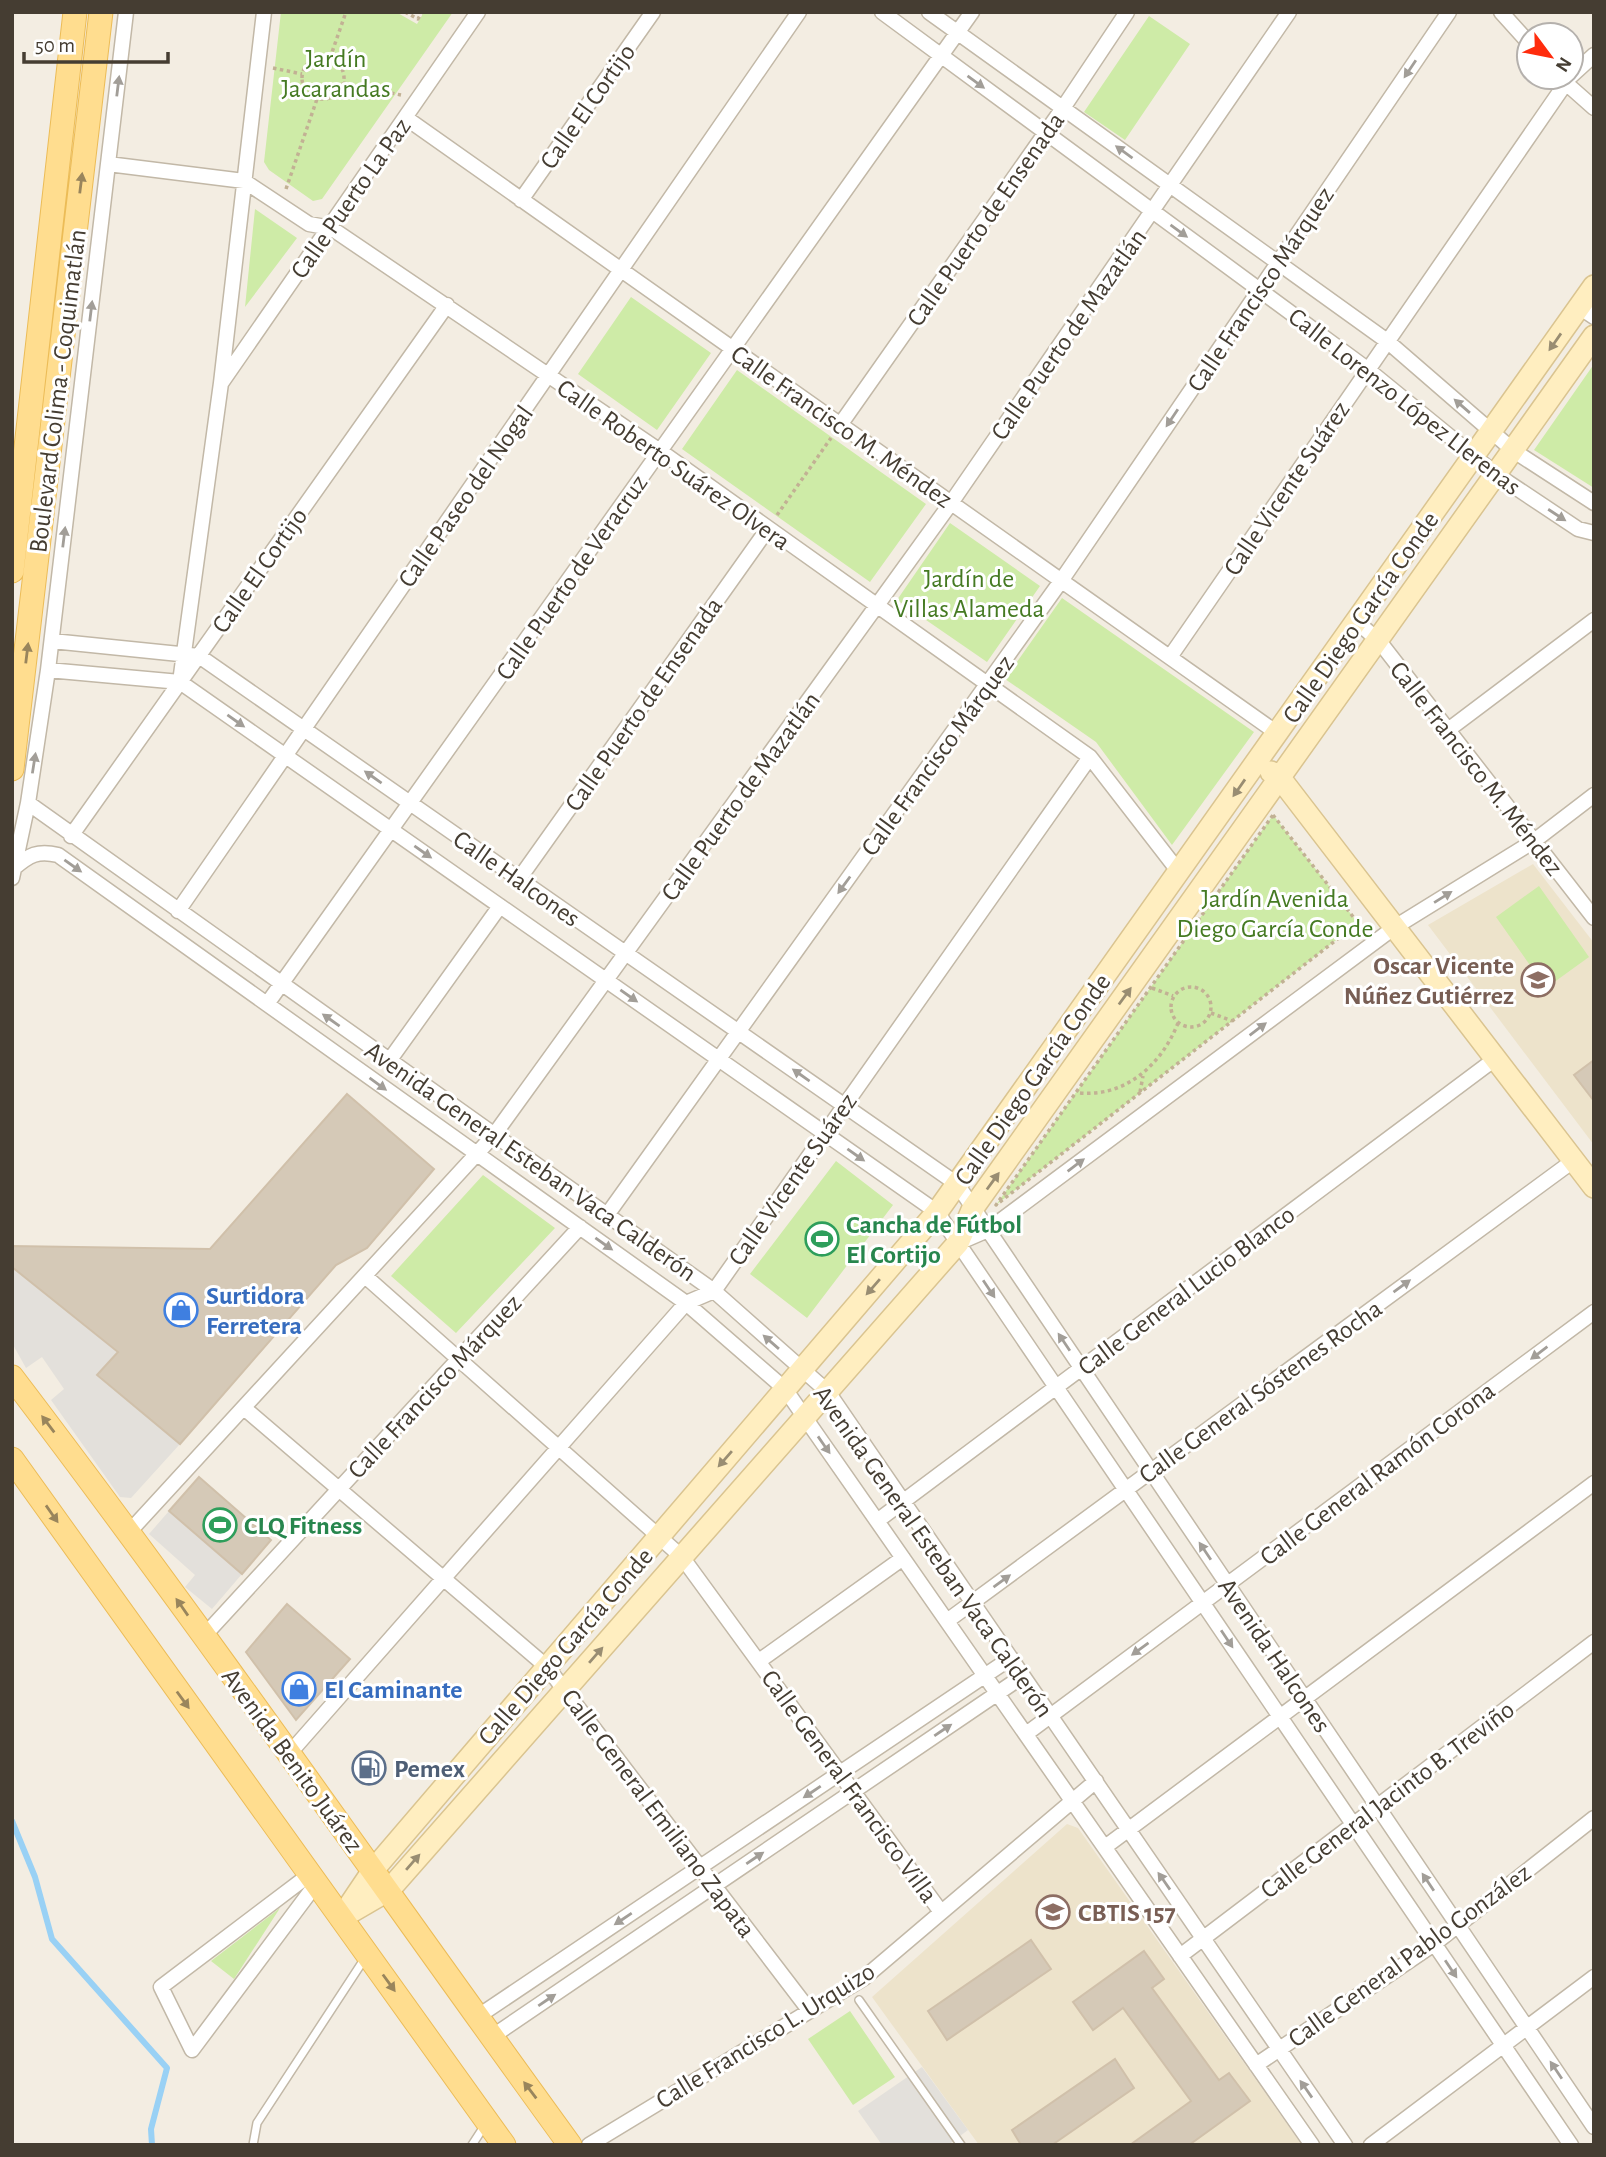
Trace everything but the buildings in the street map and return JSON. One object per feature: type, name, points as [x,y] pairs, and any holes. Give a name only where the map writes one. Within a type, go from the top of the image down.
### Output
[{"type":"main road","name":"Boulevard Colima - Coquimatlán","points":[[12,570],[75,12]]},
{"type":"main road","name":"Boulevard Colima - Coquimatlán","points":[[12,769],[101,12]]},
{"type":"main road","name":"Avenida Benito Juárez","points":[[12,1377],[130,1531],[288,1755],[389,1890],[490,2038],[570,2145]]},
{"type":"main road","name":"Avenida Benito Juárez","points":[[12,1459],[504,2145]]},
{"type":"street","points":[[13,873],[28,803],[52,641],[126,12]]},
{"type":"street","points":[[71,836],[180,682],[191,655],[264,12]]},
{"type":"street","name":"Calle Puerto La Paz","points":[[221,383],[331,228],[478,12]]},
{"type":"street","name":"Calle El Cortijo","points":[[521,200],[653,12]]},
{"type":"street","name":"Calle Paseo del Nogal","points":[[178,911],[799,12]]},
{"type":"street","name":"Calle Lorenzo López Llerenas","points":[[882,12],[1367,369],[1497,475],[1578,529],[1594,533]]},
{"type":"street","name":"Calle Lorenzo López Llerenas","points":[[929,12],[1387,341],[1514,451],[1594,503]]},
{"type":"street","name":"Calle Puerto de Veracruz","points":[[267,1004],[972,12]]},
{"type":"street","name":"Calle Puerto de Ensenada","points":[[840,425],[1046,133],[1127,12]]},
{"type":"street","name":"Calle Puerto de Mazatlán","points":[[130,1531],[494,1135],[608,981],[951,503],[1289,12]]},
{"type":"street","name":"Calle Francisco Márquez","points":[[607,1215],[989,685],[1449,12]]},
{"type":"street","points":[[1501,12],[1515,28]]},
{"type":"street","name":"Calle Vicente Suárez","points":[[1170,657],[1557,91]]},
{"type":"street","points":[[1578,91],[1594,108]]},
{"type":"street","name":"Calle Francisco M. Méndez","points":[[406,118],[1277,733]]},
{"type":"street","name":"Calle Roberto Suárez Olvera","points":[[108,164],[244,181],[309,224],[331,228],[660,451],[876,608],[1090,757],[1179,872]]},
{"type":"street","name":"Calle Diego García Conde","points":[[341,1918],[374,1869],[937,1212],[1492,432],[1586,312],[1594,286]]},
{"type":"street","name":"Calle El Cortijo","points":[[191,655],[447,305]]},
{"type":"street","name":"Calle Diego García Conde","points":[[341,1918],[389,1890],[958,1243],[973,1208],[1594,336]]},
{"type":"street","name":"Calle Puerto de Ensenada","points":[[519,879],[767,530]]},
{"type":"street","points":[[1448,730],[1594,620]]},
{"type":"street","name":"Calle Francisco M. Méndez","points":[[1357,622],[1379,640],[1594,918]]},
{"type":"street","name":"Calle Halcones","points":[[52,641],[191,655],[304,729],[957,1184]]},
{"type":"street","name":"Calle Halcones","points":[[48,670],[180,682],[937,1212]]},
{"type":"street","name":"Calle Vicente Suárez","points":[[288,1755],[686,1303],[714,1291],[1090,757]]},
{"type":"street","points":[[1257,762],[1280,778],[1594,1187]]},
{"type":"street","points":[[958,1243],[988,1230],[1395,927],[1534,841],[1594,795]]},
{"type":"street","name":"Avenida General Esteban Vaca Calderón","points":[[28,803],[714,1291],[828,1392],[1345,2145]]},
{"type":"street","name":"Avenida General Esteban Vaca Calderón","points":[[13,873],[35,854],[42,852],[58,855],[686,1303],[785,1389],[1311,2145]]},
{"type":"street","points":[[389,1061],[500,906]]},
{"type":"street","name":"Calle General Lucio Blanco","points":[[877,1521],[1495,1059]]},
{"type":"street","points":[[416,1110],[430,1090]]},
{"type":"street","name":"Calle General Sóstenes Rocha","points":[[947,1622],[1573,1160]]},
{"type":"street","name":"Avenida Halcones","points":[[957,1184],[1594,2127]]},
{"type":"street","name":"Avenida Halcones","points":[[937,1212],[1570,2145]]},
{"type":"street","name":"Calle Francisco Márquez","points":[[203,1637],[580,1227]]},
{"type":"street","name":"Calle General Francisco Villa","points":[[365,1276],[682,1556],[941,1912]]},
{"type":"street","name":"Calle General Ramón Corona","points":[[1026,1734],[1594,1312]]},
{"type":"street","name":"Calle General Emiliano Zapata","points":[[244,1408],[547,1667],[809,2010]]},
{"type":"street","points":[[1105,1847],[1594,1483]]},
{"type":"street","name":"Calle General Francisco Villa","points":[[759,1661],[903,1558]]},
{"type":"street","name":"Calle General Jacinto B. Treviño","points":[[1181,1956],[1594,1642]]},
{"type":"street","points":[[477,2017],[1011,1658]]},
{"type":"street","points":[[490,2038],[1023,1676]]},
{"type":"street","name":"Calle Francisco L. Urquizo","points":[[589,2145],[864,1978],[1096,1781]]},
{"type":"street","name":"Calle General Pablo González","points":[[1256,2065],[1434,1944],[1594,1818]]},
{"type":"street","points":[[312,1879],[191,2050],[161,1987],[312,1879]]},
{"type":"street","points":[[1371,2145],[1594,1977]]},
{"type":"lane","points":[[253,2145],[257,2123],[368,1955]]},
{"type":"lane","points":[[859,2000],[961,2145]]},
{"type":"lane","points":[[472,2145],[488,2122]]},
{"type":"path","points":[[330,58],[346,12]]},
{"type":"path","points":[[405,12],[418,19],[422,12]]},
{"type":"path","points":[[330,58],[342,70],[343,83],[335,96],[317,99],[304,89],[302,74],[314,59],[330,58]]},
{"type":"path","points":[[268,67],[302,74]]},
{"type":"path","points":[[343,83],[401,95]]},
{"type":"path","points":[[286,189],[317,99]]},
{"type":"path","points":[[767,530],[840,425]]},
{"type":"path","points":[[1273,815],[1358,923],[1232,1021],[996,1205],[1273,815]]},
{"type":"path","points":[[1150,987],[1173,996]]},
{"type":"path","points":[[1184,987],[1198,987],[1208,996],[1210,1013],[1206,1021],[1195,1027],[1178,1023],[1171,1010],[1173,996],[1184,987]]},
{"type":"path","points":[[1210,1013],[1232,1021]]},
{"type":"path","points":[[1075,1093],[1112,1091],[1143,1074],[1162,1054],[1178,1023]]},
{"type":"path","points":[[1140,1092],[1143,1074]]},
{"type":"shaded area","points":[[1533,864],[1594,943],[1594,1145],[1428,925]]},
{"type":"shaded area","points":[[12,1267],[118,1352],[97,1375],[180,1444],[131,1498],[120,1497],[51,1400],[64,1389],[42,1357],[26,1368],[12,1343]]},
{"type":"shaded area","points":[[169,1511],[242,1574],[212,1609],[185,1587],[195,1575],[149,1534]]},
{"type":"shaded area","name":"CBTIS 157","points":[[1067,1824],[1078,1828],[1302,2145],[979,2145],[872,1997]]},
{"type":"shaded area","points":[[922,2067],[968,2130],[948,2145],[882,2145],[858,2111]]},
{"type":"green space","name":"Jardín Jacarandas","points":[[281,12],[396,12],[417,24],[424,12],[453,12],[322,199],[313,201],[269,170],[264,162]]},
{"type":"green space","points":[[1149,16],[1190,44],[1125,140],[1084,112]]},
{"type":"green space","points":[[255,209],[297,238],[245,307]]},
{"type":"green space","points":[[631,297],[711,353],[657,430],[578,374]]},
{"type":"green space","points":[[1594,364],[1594,488],[1534,450]]},
{"type":"green space","points":[[737,370],[926,504],[870,582],[682,449]]},
{"type":"green space","name":"Jardín de Villas Alameda","points":[[950,523],[1040,586],[987,662],[897,600]]},
{"type":"green space","points":[[1062,598],[1254,732],[1172,845],[1096,742],[1005,679]]},
{"type":"green space","name":"Jardín Avenida Diego García Conde","points":[[1273,815],[1358,923],[996,1205]]},
{"type":"green space","points":[[1539,886],[1589,957],[1546,988],[1496,917]]},
{"type":"green space","name":"Cancha de Fútbol El Cortijo","points":[[836,1161],[893,1205],[807,1318],[750,1274]]},
{"type":"green space","points":[[483,1175],[555,1228],[456,1333],[391,1276]]},
{"type":"green space","points":[[280,1908],[234,1979],[211,1961]]},
{"type":"green space","points":[[850,2011],[895,2077],[853,2105],[808,2039]]},
{"type":"waterway","points":[[12,1821],[35,1877],[52,1939],[167,2068],[151,2129],[152,2145]]},
{"type":"place","name":"Oscar Vicente Núñez Gutiérrez","points":[[1538,980]]},
{"type":"place","name":"Cancha de Fútbol El Cortijo","points":[[822,1239]]},
{"type":"place","name":"Surtidora Ferretera","points":[[181,1310]]},
{"type":"place","name":"CLQ Fitness","points":[[220,1525]]},
{"type":"place","name":"El Caminante","points":[[299,1689]]},
{"type":"place","name":"Pemex","points":[[369,1768]]},
{"type":"place","name":"CBTIS 157","points":[[1053,1912]]}]
